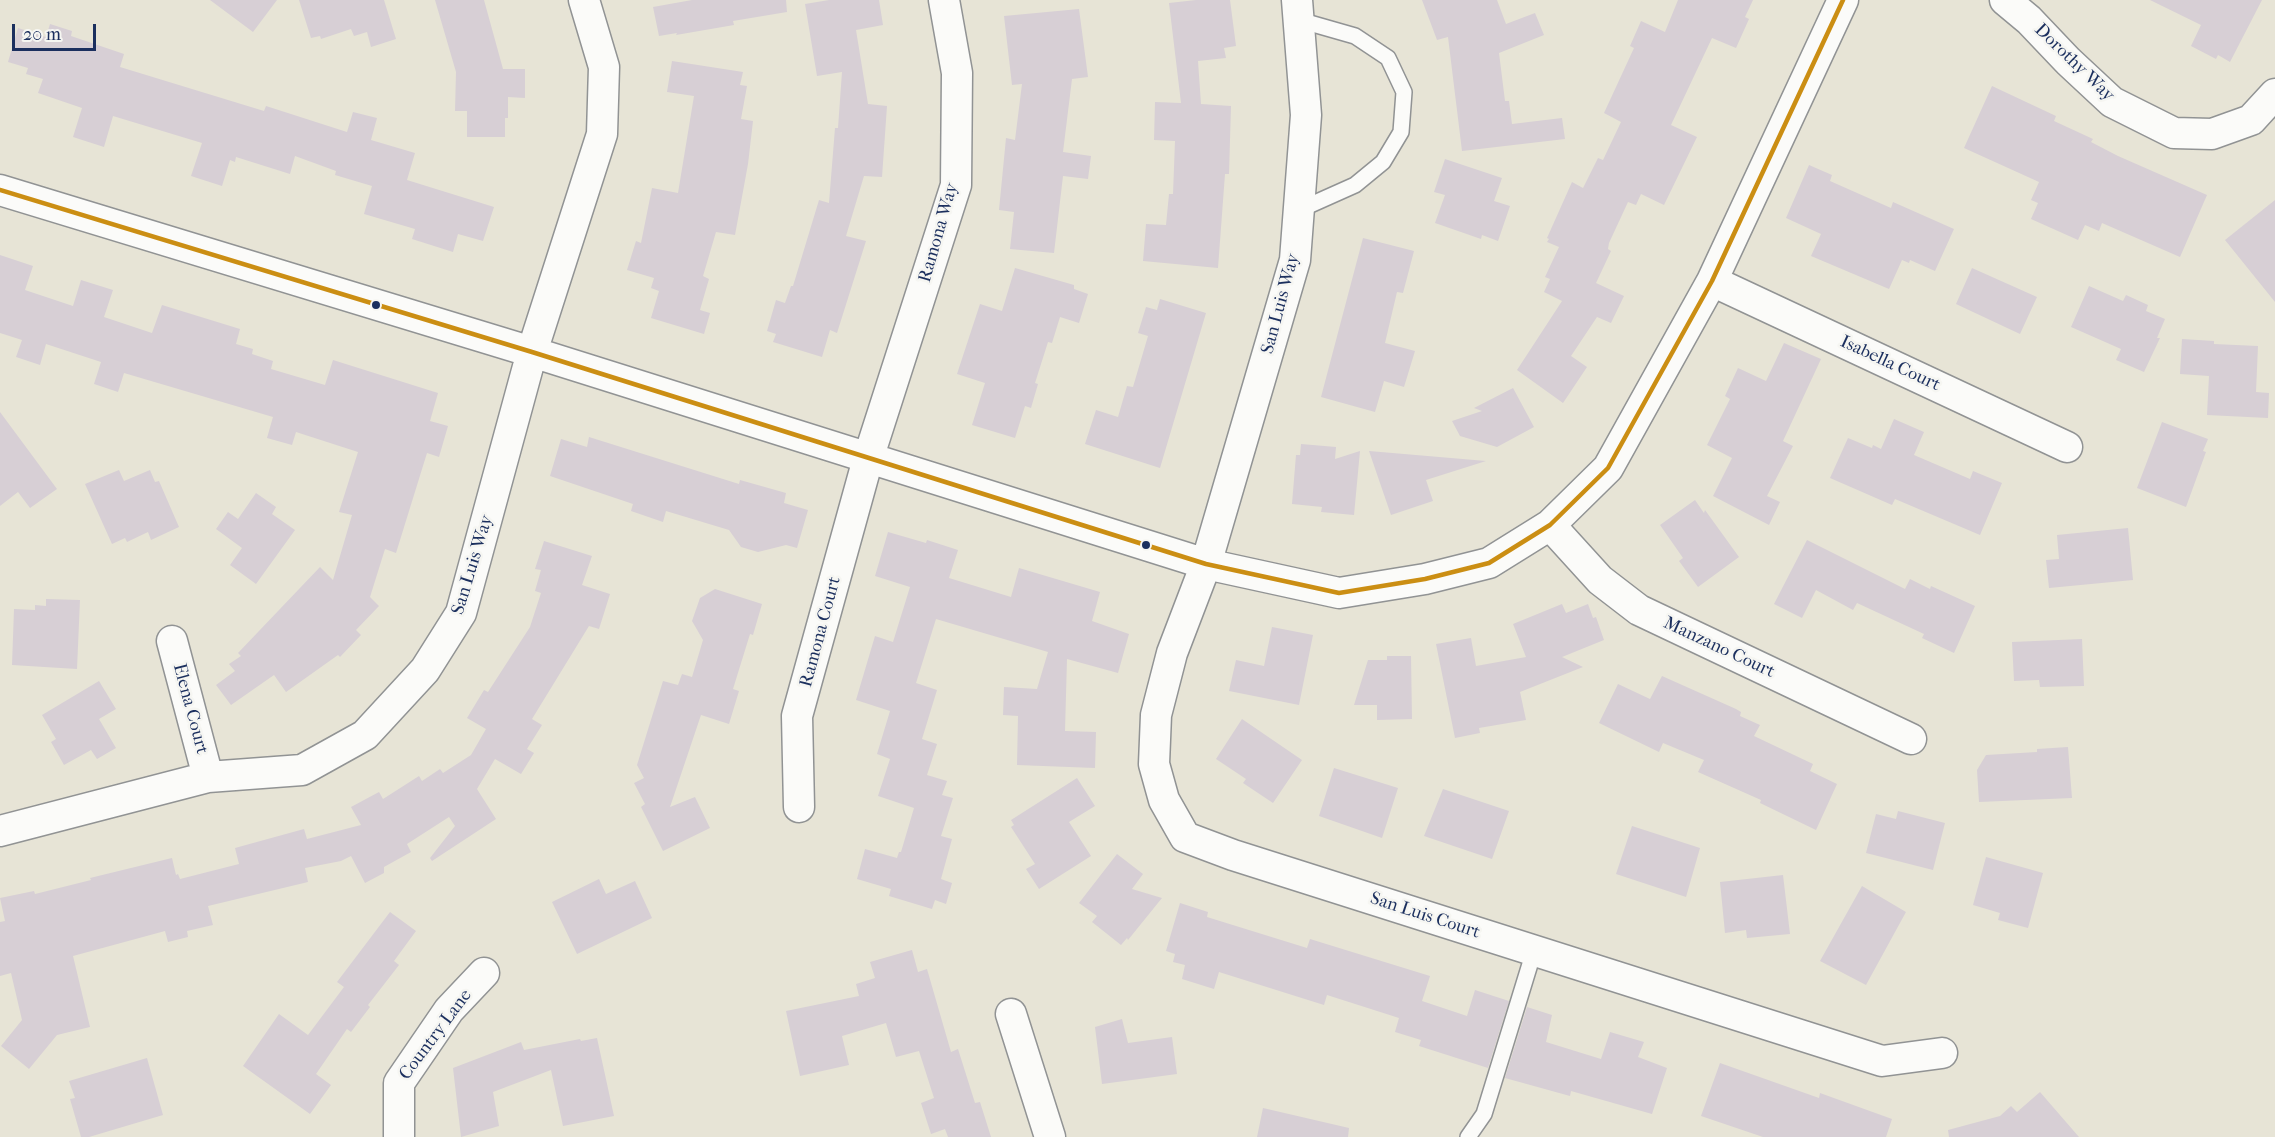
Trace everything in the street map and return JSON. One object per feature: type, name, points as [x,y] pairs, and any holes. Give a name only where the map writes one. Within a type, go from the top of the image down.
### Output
[{"type":"street","name":"San Luis Way","points":[[0,831],[208,777],[302,770],[365,735],[426,670],[461,613],[532,352],[602,134],[604,67],[584,0]]},
{"type":"street","name":"Ramona Way","points":[[868,459],[956,185],[957,73],[944,0]]},
{"type":"street","points":[[0,190],[532,352],[1206,564],[1339,593],[1425,579],[1489,563],[1550,525],[1608,468],[1712,281],[1843,0]]},
{"type":"street","name":"Dorothy Way","points":[[2005,0],[2029,20],[2112,102],[2174,133],[2212,134],[2251,120],[2275,94]]},
{"type":"street","name":"San Luis Way","points":[[1206,564],[1295,260],[1306,115],[1298,10]]},
{"type":"street","name":"Isabella Court","points":[[1712,281],[2067,447]]},
{"type":"street","name":"Ramona Court","points":[[798,807],[797,716],[868,459]]},
{"type":"street","name":"Manzano Court","points":[[1550,525],[1600,580],[1639,610],[1911,739]]},
{"type":"street","name":"San Luis Court","points":[[1206,564],[1172,653],[1156,715],[1154,764],[1164,800],[1185,837],[1233,855],[1882,1061],[1942,1053]]},
{"type":"street","name":"Elena Court","points":[[172,640],[208,777]]},
{"type":"street","name":"Country Lane","points":[[399,1137],[399,1083],[449,1010],[484,973]]},
{"type":"street","points":[[1011,1014],[1050,1137]]},
{"type":"lane","points":[[1298,10],[1355,36],[1388,58],[1404,92],[1401,132],[1383,162],[1355,185],[1299,210]]},
{"type":"lane","points":[[1468,1137],[1484,1114],[1534,951]]},
{"type":"building","points":[[210,0],[277,0],[253,32]]},
{"type":"building","points":[[299,0],[384,0],[396,39],[371,47],[367,32],[354,36],[351,29],[321,39],[320,36],[311,38]]},
{"type":"building","points":[[435,0],[484,0],[503,69],[525,69],[525,98],[508,97],[505,137],[467,137],[467,111],[455,111],[456,72]]},
{"type":"building","points":[[692,0],[786,0],[787,12],[733,21],[734,25],[659,36],[653,7]]},
{"type":"building","points":[[829,0],[879,0],[883,25],[856,30],[868,104],[887,106],[882,177],[864,176],[846,236],[866,241],[837,333],[830,330],[822,357],[773,342],[776,334],[767,331],[776,300],[785,303],[791,286],[793,286],[819,200],[829,203],[842,72],[817,76],[805,4]]},
{"type":"building","points":[[1230,0],[1236,46],[1224,48],[1226,58],[1198,61],[1201,104],[1231,106],[1229,174],[1225,174],[1218,268],[1143,261],[1146,224],[1166,225],[1169,194],[1173,194],[1175,141],[1154,140],[1155,102],[1181,103],[1169,3]]},
{"type":"building","points":[[1422,0],[1497,0],[1506,24],[1535,13],[1544,35],[1499,53],[1505,101],[1509,101],[1512,124],[1562,118],[1565,139],[1462,151],[1448,37],[1437,40]]},
{"type":"building","points":[[1678,0],[1753,0],[1745,17],[1749,19],[1736,48],[1712,38],[1671,125],[1697,137],[1664,205],[1641,194],[1636,205],[1628,202],[1609,243],[1608,249],[1611,251],[1596,283],[1624,296],[1611,323],[1597,317],[1571,356],[1587,367],[1563,403],[1517,370],[1562,301],[1544,292],[1550,279],[1545,277],[1559,247],[1547,242],[1549,239],[1547,238],[1572,182],[1583,188],[1598,158],[1603,160],[1621,122],[1604,113],[1634,48],[1630,46],[1641,21],[1665,32]]},
{"type":"building","points":[[2150,0],[2262,0],[2230,62],[2218,55],[2216,59],[2191,46],[2201,25]]},
{"type":"building","points":[[1079,9],[1088,77],[1072,79],[1063,152],[1091,156],[1088,179],[1063,176],[1054,253],[1010,249],[1014,212],[999,210],[1006,138],[1015,140],[1022,84],[1012,85],[1004,16]]},
{"type":"building","points":[[50,24],[72,31],[71,36],[124,54],[120,67],[264,111],[266,106],[347,132],[353,112],[377,118],[371,140],[415,153],[407,180],[494,207],[483,241],[458,234],[453,252],[412,239],[415,229],[364,214],[372,186],[335,175],[336,171],[295,156],[290,174],[236,157],[235,162],[230,160],[222,186],[191,176],[202,143],[113,116],[104,147],[73,137],[82,108],[38,93],[43,79],[26,74],[28,68],[8,62],[18,28],[46,37]]},
{"type":"building","points":[[672,61],[743,72],[740,85],[747,86],[741,119],[753,121],[735,235],[716,232],[703,276],[709,279],[700,310],[710,313],[704,334],[651,318],[659,291],[651,288],[654,278],[627,270],[636,241],[641,243],[652,188],[678,193],[694,96],[667,92]]},
{"type":"building","points":[[1992,86],[2056,116],[2054,121],[2093,139],[2091,142],[2118,156],[2207,195],[2180,257],[2102,223],[2099,231],[2085,225],[2078,240],[2031,219],[2038,203],[2031,200],[2039,182],[1964,148]]},
{"type":"building","points":[[1445,159],[1502,178],[1494,201],[1510,206],[1498,241],[1482,235],[1481,239],[1435,223],[1445,195],[1434,192]]},
{"type":"building","points":[[1809,165],[1832,175],[1830,181],[1891,208],[1893,202],[1954,229],[1935,271],[1910,260],[1909,263],[1902,260],[1889,289],[1811,256],[1821,234],[1786,218]]},
{"type":"building","points":[[2275,200],[2275,302],[2225,240]]},
{"type":"building","points":[[1363,238],[1414,251],[1403,293],[1397,292],[1385,343],[1415,351],[1404,387],[1384,381],[1375,412],[1321,397]]},
{"type":"building","points":[[0,255],[33,266],[25,290],[73,306],[81,280],[113,290],[104,317],[152,333],[162,305],[240,329],[236,344],[253,349],[252,354],[273,361],[271,369],[325,385],[333,360],[438,393],[430,421],[448,426],[439,457],[427,453],[396,553],[385,549],[370,597],[379,606],[356,630],[361,635],[340,657],[338,655],[286,692],[274,675],[231,705],[216,685],[235,671],[229,664],[241,656],[238,653],[320,567],[333,580],[352,515],[339,512],[358,452],[296,432],[292,445],[267,438],[273,417],[124,373],[118,392],[94,384],[101,362],[46,344],[40,365],[16,357],[22,340],[0,333]]},
{"type":"building","points":[[1015,268],[1074,285],[1074,289],[1088,294],[1079,323],[1060,317],[1052,343],[1048,342],[1035,383],[1038,384],[1031,408],[1025,406],[1015,438],[972,425],[985,383],[957,374],[980,304],[1002,311]]},
{"type":"building","points":[[1972,268],[2037,297],[2020,334],[1956,304]]},
{"type":"building","points":[[2089,286],[2123,301],[2126,295],[2148,305],[2146,311],[2165,319],[2157,338],[2160,338],[2144,372],[2116,360],[2121,349],[2071,327]]},
{"type":"building","points":[[1160,299],[1206,313],[1160,468],[1085,444],[1096,410],[1118,417],[1127,386],[1133,387],[1148,336],[1138,333],[1146,307],[1157,310]]},
{"type":"building","points":[[2182,339],[2214,341],[2214,344],[2258,346],[2256,392],[2269,393],[2268,418],[2207,415],[2209,376],[2180,374]]},
{"type":"building","points":[[1784,343],[1821,359],[1783,441],[1793,446],[1767,496],[1780,502],[1769,525],[1713,496],[1732,458],[1707,445],[1730,399],[1725,396],[1738,368],[1766,381]]},
{"type":"building","points":[[1513,388],[1534,427],[1497,447],[1460,436],[1452,421],[1482,411],[1474,408]]},
{"type":"building","points":[[0,412],[57,489],[30,508],[18,492],[0,506]]},
{"type":"building","points":[[1894,419],[1924,432],[1914,455],[1970,479],[1973,471],[2002,483],[1980,535],[1895,499],[1892,505],[1830,478],[1848,438],[1872,448],[1873,445],[1881,449]]},
{"type":"building","points":[[2162,422],[2208,439],[2203,451],[2206,452],[2186,507],[2137,488]]},
{"type":"building","points":[[589,437],[739,484],[740,480],[786,493],[784,503],[808,510],[797,548],[786,545],[758,552],[741,547],[729,530],[666,511],[663,522],[631,511],[633,504],[550,476],[561,439],[587,447]]},
{"type":"building","points":[[1301,444],[1336,447],[1335,459],[1360,451],[1354,515],[1321,512],[1322,507],[1292,504],[1296,455],[1300,455]]},
{"type":"building","points":[[1369,451],[1486,461],[1426,480],[1433,501],[1391,515]]},
{"type":"building","points":[[119,470],[124,481],[150,470],[155,482],[159,481],[179,527],[151,540],[148,532],[127,542],[125,538],[112,544],[85,484]]},
{"type":"building","points":[[256,493],[276,507],[272,514],[295,530],[256,584],[230,565],[242,548],[216,529],[228,512],[238,519]]},
{"type":"building","points":[[1695,500],[1704,513],[1705,510],[1739,557],[1698,587],[1679,561],[1683,558],[1660,525]]},
{"type":"building","points":[[2128,528],[2133,580],[2049,588],[2046,560],[2059,559],[2057,535]]},
{"type":"building","points":[[888,532],[926,543],[927,540],[958,550],[949,578],[1011,597],[1019,568],[1100,592],[1092,621],[1129,634],[1118,673],[1067,659],[1065,731],[1096,732],[1095,768],[1017,765],[1018,716],[1003,715],[1004,687],[1037,689],[1048,652],[936,619],[916,683],[937,690],[922,739],[937,744],[927,775],[947,781],[942,795],[953,798],[941,836],[952,839],[941,879],[952,883],[946,904],[935,900],[932,909],[889,896],[891,889],[857,879],[865,849],[897,858],[901,852],[914,808],[878,796],[890,759],[877,754],[890,711],[856,700],[875,636],[893,642],[910,587],[875,576]]},
{"type":"building","points":[[1807,540],[1905,589],[1910,579],[1975,606],[1954,653],[1922,638],[1924,634],[1857,603],[1853,610],[1816,590],[1802,618],[1774,604]]},
{"type":"building","points":[[544,541],[592,556],[582,585],[610,594],[599,629],[589,626],[532,719],[542,725],[527,749],[534,753],[521,774],[495,759],[477,789],[496,819],[432,861],[430,858],[455,826],[449,817],[407,844],[411,852],[384,867],[384,873],[365,883],[351,856],[341,861],[305,868],[308,882],[208,906],[213,925],[187,931],[188,937],[168,942],[165,931],[73,956],[90,1027],[57,1035],[29,1069],[1,1046],[22,1020],[11,973],[0,976],[0,922],[5,921],[0,898],[34,891],[35,894],[172,858],[176,875],[178,874],[180,879],[239,864],[235,848],[304,829],[307,839],[361,825],[351,807],[379,792],[383,799],[419,776],[422,781],[440,769],[443,773],[471,755],[486,729],[467,718],[484,690],[488,692],[530,627],[541,593],[535,591],[541,570],[535,569]]},
{"type":"building","points":[[715,589],[762,604],[733,689],[739,691],[729,724],[701,715],[670,807],[695,797],[710,828],[663,851],[641,807],[645,804],[634,783],[644,778],[637,765],[663,681],[678,685],[682,674],[692,677],[703,640],[692,621],[700,598]]},
{"type":"building","points":[[46,599],[80,600],[77,669],[12,665],[14,609],[35,610],[35,605],[46,606]]},
{"type":"building","points":[[1562,604],[1566,613],[1588,604],[1593,618],[1596,617],[1604,640],[1562,657],[1583,667],[1520,692],[1526,720],[1479,728],[1480,733],[1455,738],[1436,644],[1471,638],[1476,666],[1526,657],[1513,624]]},
{"type":"building","points":[[1272,627],[1313,635],[1299,705],[1229,691],[1236,660],[1264,666]]},
{"type":"building","points":[[2082,639],[2084,686],[2040,687],[2039,680],[2014,681],[2012,642]]},
{"type":"building","points":[[1387,656],[1411,656],[1412,719],[1377,720],[1377,705],[1354,705],[1368,660],[1387,660]]},
{"type":"building","points":[[1662,676],[1741,712],[1740,716],[1760,725],[1754,736],[1813,764],[1810,771],[1837,784],[1816,830],[1760,803],[1761,800],[1698,772],[1704,760],[1663,743],[1659,752],[1599,723],[1618,684],[1650,699]]},
{"type":"building","points":[[99,681],[116,709],[99,719],[116,748],[97,759],[91,750],[64,765],[51,742],[56,739],[42,715]]},
{"type":"building","points":[[1242,719],[1302,760],[1273,803],[1243,783],[1246,779],[1216,759]]},
{"type":"building","points":[[2068,747],[2072,798],[1979,802],[1977,770],[1986,755],[2037,752],[2037,749]]},
{"type":"building","points":[[1334,768],[1398,788],[1382,838],[1319,816]]},
{"type":"building","points":[[1077,778],[1095,806],[1069,822],[1091,856],[1039,889],[1026,869],[1035,864],[1011,827],[1014,825],[1011,820]]},
{"type":"building","points":[[1443,789],[1509,811],[1492,859],[1424,836]]},
{"type":"building","points":[[1898,811],[1945,823],[1933,870],[1866,853],[1876,814],[1896,819]]},
{"type":"building","points":[[1632,826],[1700,848],[1686,897],[1616,874]]},
{"type":"building","points":[[1117,854],[1143,874],[1132,889],[1162,898],[1128,940],[1127,938],[1121,945],[1092,922],[1097,916],[1079,903]]},
{"type":"building","points":[[1986,857],[2043,873],[2028,928],[1998,920],[2000,913],[1973,905]]},
{"type":"building","points":[[1783,875],[1790,934],[1747,938],[1746,930],[1725,933],[1720,882]]},
{"type":"building","points":[[599,879],[606,894],[635,881],[652,918],[577,954],[552,902]]},
{"type":"building","points":[[1862,886],[1906,912],[1866,985],[1820,961]]},
{"type":"building","points":[[1180,903],[1208,912],[1207,917],[1307,948],[1310,939],[1430,976],[1422,1001],[1467,1016],[1475,990],[1509,1001],[1488,1068],[1419,1046],[1421,1040],[1395,1032],[1399,1018],[1327,995],[1324,1005],[1219,972],[1214,989],[1182,979],[1185,965],[1173,962],[1175,954],[1166,951]]},
{"type":"building","points":[[390,912],[416,931],[394,961],[399,965],[368,1005],[370,1007],[351,1032],[347,1029],[316,1074],[331,1085],[310,1114],[243,1066],[279,1014],[308,1035],[344,987],[337,982]]},
{"type":"building","points":[[912,950],[918,972],[927,969],[951,1052],[958,1049],[975,1103],[980,1102],[991,1137],[948,1137],[945,1129],[931,1134],[921,1103],[934,1098],[919,1051],[896,1057],[886,1023],[842,1036],[849,1065],[800,1076],[786,1011],[859,996],[856,984],[875,978],[870,962]]},
{"type":"building","points":[[1527,1007],[1552,1015],[1546,1042],[1601,1059],[1610,1032],[1644,1042],[1638,1057],[1667,1068],[1652,1114],[1571,1091],[1570,1096],[1505,1078]]},
{"type":"building","points":[[1122,1019],[1128,1043],[1172,1037],[1177,1074],[1102,1084],[1095,1027]]},
{"type":"building","points":[[597,1038],[614,1116],[563,1126],[551,1070],[493,1092],[499,1126],[461,1137],[453,1068],[521,1042],[524,1050]]},
{"type":"building","points":[[147,1058],[163,1115],[89,1137],[81,1137],[70,1099],[75,1098],[69,1081]]},
{"type":"building","points":[[1720,1063],[1819,1098],[1820,1093],[1892,1119],[1886,1137],[1763,1137],[1701,1116]]},
{"type":"building","points":[[2040,1092],[2079,1137],[1949,1137],[1948,1130],[2000,1116],[2011,1106],[2017,1112]]},
{"type":"building","points":[[1263,1108],[1349,1128],[1348,1137],[1257,1137]]},
{"type":"transit line","points":[[0,190],[532,352],[1206,564],[1339,593],[1425,579],[1489,563],[1550,525],[1608,468],[1712,281],[1843,0]]}]
